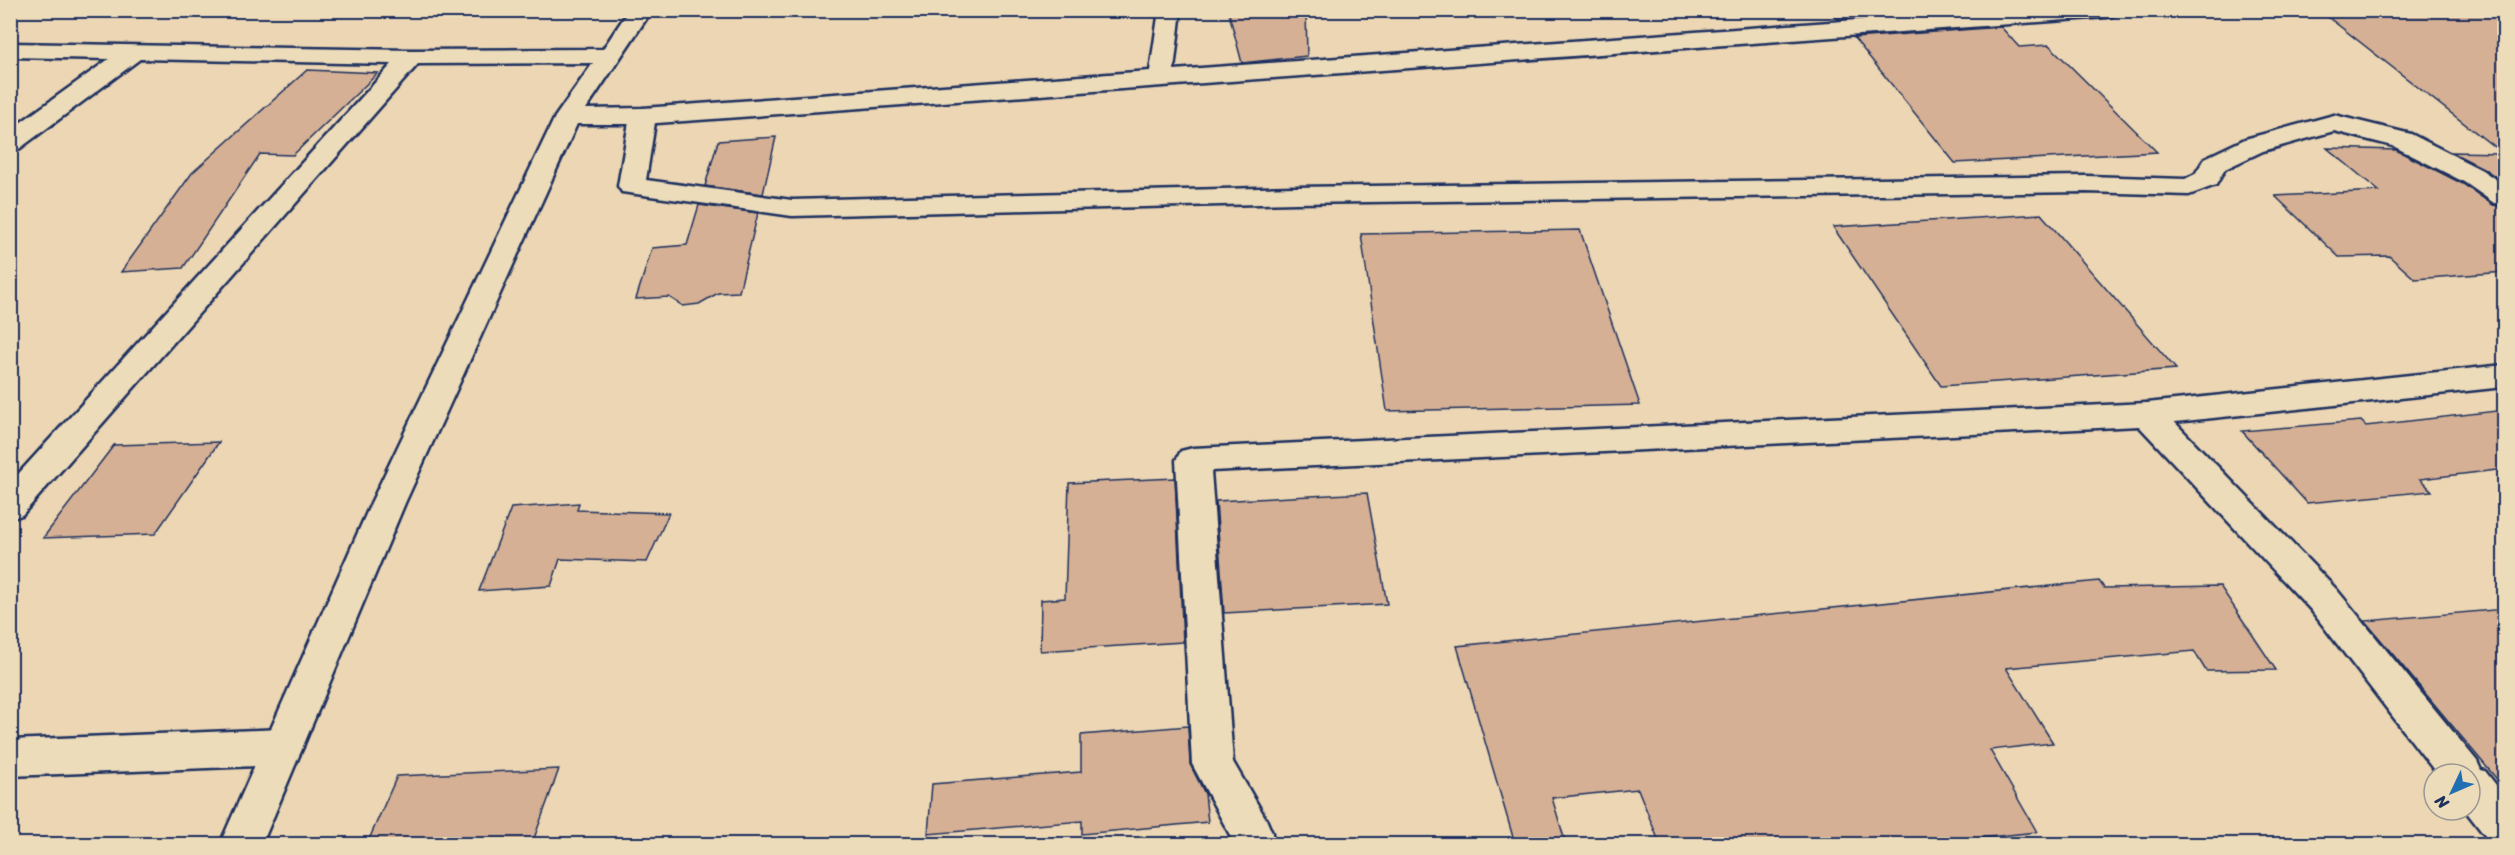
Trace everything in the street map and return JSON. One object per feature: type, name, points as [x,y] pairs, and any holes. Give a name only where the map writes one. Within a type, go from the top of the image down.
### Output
[{"type":"street","points":[[241,844],[388,503],[568,117],[640,10]]},
{"type":"street","points":[[1161,78],[1170,10]]},
{"type":"street","points":[[568,117],[643,117],[1161,78],[1925,16],[2107,10]]},
{"type":"street","points":[[10,50],[411,57],[609,56]]},
{"type":"street","points":[[10,143],[133,53]]},
{"type":"street","points":[[10,506],[411,57]]},
{"type":"street","points":[[643,117],[632,186],[792,208],[1296,195],[2086,184],[2189,187],[2206,179],[2214,164],[2254,145],[2334,123],[2402,140],[2472,176],[2505,197]]},
{"type":"street","points":[[1252,844],[1251,833],[1214,764],[1193,460],[2147,414],[2505,376]]},
{"type":"street","points":[[2147,414],[2324,600],[2452,762]]},
{"type":"street","points":[[10,758],[283,747]]},
{"type":"street","points":[[2482,799],[2505,827]]},
{"type":"building","points":[[1228,10],[1306,10],[1307,56],[1242,63]]},
{"type":"building","points":[[1831,10],[1957,10],[1838,19]]},
{"type":"building","points":[[2319,10],[2505,10],[2505,183],[2483,168],[2451,152],[2502,153]]},
{"type":"building","points":[[2001,27],[2019,47],[2049,45],[2157,152],[1955,163],[1854,38]]},
{"type":"building","points":[[307,70],[378,73],[293,155],[260,154],[183,268],[121,272],[192,173]]},
{"type":"building","points":[[776,137],[763,194],[705,186],[718,141]]},
{"type":"building","points":[[2327,148],[2396,150],[2463,184],[2493,205],[2505,207],[2505,272],[2415,279],[2389,256],[2339,257],[2275,196],[2379,191]]},
{"type":"building","points":[[699,205],[758,213],[739,292],[718,293],[699,304],[683,306],[669,297],[636,299],[652,248],[687,245]]},
{"type":"building","points":[[2041,214],[2176,369],[1941,386],[1833,227]]},
{"type":"building","points":[[1580,230],[1640,405],[1387,411],[1361,234]]},
{"type":"building","points":[[2505,410],[2505,469],[2420,479],[2432,491],[2307,503],[2242,431],[2361,421],[2366,426]]},
{"type":"building","points":[[219,442],[155,534],[43,538],[114,445]]},
{"type":"building","points":[[1175,478],[1183,642],[1040,651],[1041,600],[1065,598],[1069,483]]},
{"type":"building","points":[[1367,493],[1387,604],[1224,613],[1216,501]]},
{"type":"building","points":[[579,503],[577,510],[669,513],[647,562],[560,559],[551,586],[479,591],[511,508]]},
{"type":"building","points":[[2099,581],[2104,588],[2220,586],[2276,670],[2206,671],[2194,651],[2006,668],[2053,743],[1990,750],[2037,832],[1921,844],[1660,844],[1638,789],[1552,798],[1566,844],[1515,844],[1457,646]]},
{"type":"building","points":[[2505,609],[2505,789],[2365,621]]},
{"type":"building","points":[[1188,726],[1190,764],[1205,794],[1208,822],[1082,834],[1082,821],[928,834],[932,784],[1081,772],[1081,735]]},
{"type":"building","points":[[559,769],[532,844],[367,844],[397,776]]}]
